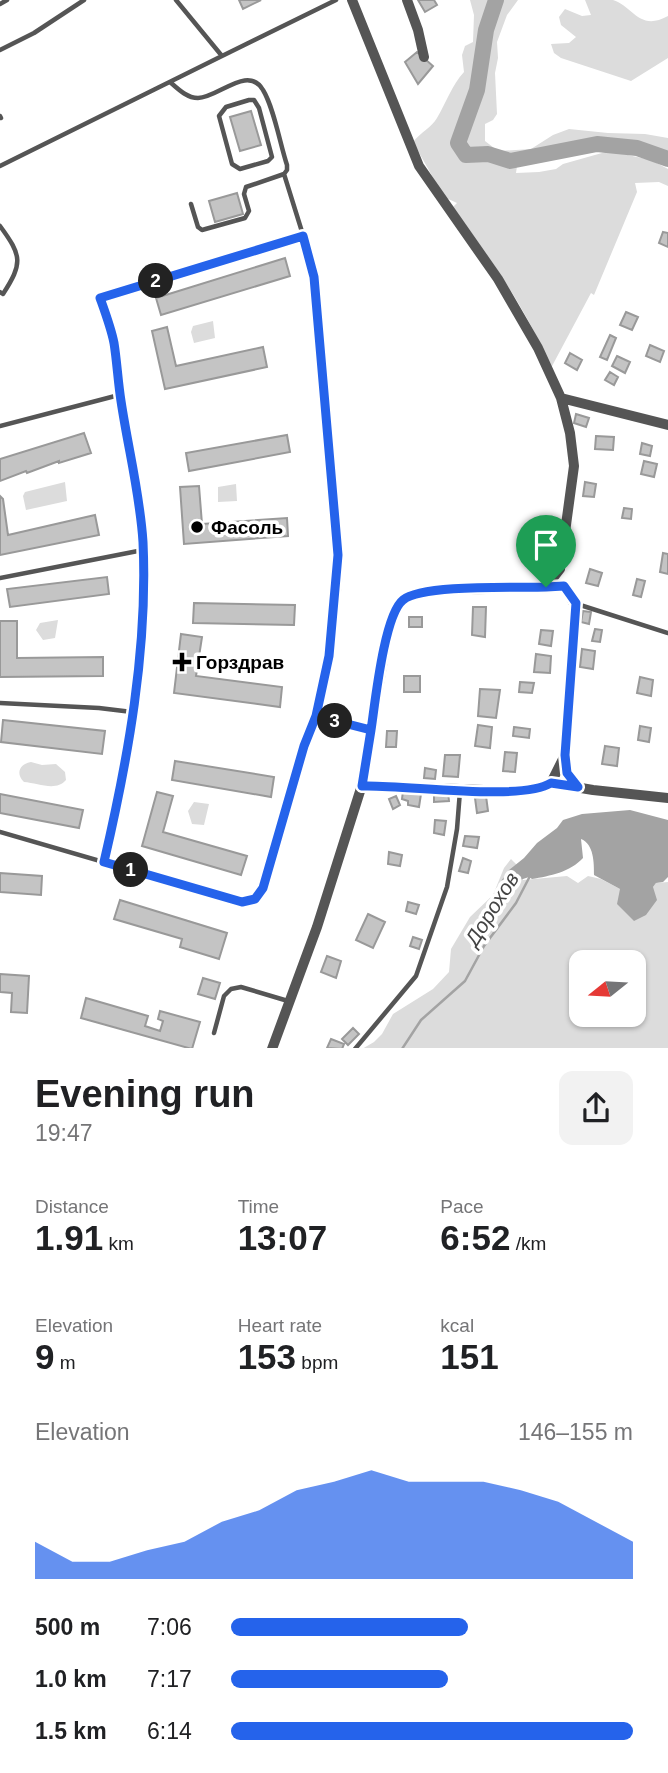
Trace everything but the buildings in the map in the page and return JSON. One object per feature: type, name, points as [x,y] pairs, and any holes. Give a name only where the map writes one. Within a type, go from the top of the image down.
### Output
[{"type":"street","points":[[407,0],[424,57]]},
{"type":"street","points":[[355,1],[419,166],[498,279],[538,348],[561,398],[570,433],[574,466],[560,569],[546,587]]},
{"type":"street","points":[[249,902],[258,897],[263,888],[304,746],[316,716],[329,656],[338,555],[314,277],[303,236]]},
{"type":"street","points":[[100,298],[113,339],[143,550],[141,634],[133,712],[122,781],[104,862]]},
{"type":"street","points":[[561,398],[668,425]]},
{"type":"street","points":[[275,1048],[288,1001],[317,927],[362,786],[389,624],[402,600],[424,591],[564,586],[576,603],[565,755],[567,773],[578,787]]},
{"type":"street","points":[[316,716],[371,730]]},
{"type":"street","points":[[362,786],[525,790],[543,788],[551,783],[565,755]]},
{"type":"street","points":[[551,783],[668,798]]},
{"type":"lane","points":[[0,4],[7,0]]},
{"type":"lane","points":[[0,50],[34,33],[84,0]]},
{"type":"lane","points":[[176,0],[222,56]]},
{"type":"lane","points":[[0,166],[336,0]]},
{"type":"lane","points":[[170,82],[187,95],[202,97],[247,80],[260,86],[287,164],[284,174],[246,187],[244,194],[249,211],[245,218],[202,230],[198,227],[191,204]]},
{"type":"lane","points":[[254,100],[259,108],[272,157],[268,161],[240,169],[232,164],[219,116],[226,107],[254,100],[266,97]]},
{"type":"lane","points":[[100,298],[303,236],[284,174]]},
{"type":"lane","points":[[0,226],[17,256],[18,271],[3,294],[0,292]]},
{"type":"lane","points":[[0,426],[120,395]]},
{"type":"lane","points":[[0,578],[143,550]]},
{"type":"lane","points":[[576,603],[668,633]]},
{"type":"lane","points":[[0,703],[133,712]]},
{"type":"lane","points":[[355,1048],[416,976],[447,887],[457,829],[460,789]]},
{"type":"lane","points":[[0,832],[249,902]]},
{"type":"lane","points":[[214,1033],[224,996],[231,989],[241,988],[288,1001]]},
{"type":"shaded area","points":[[470,0],[518,0],[507,15],[497,42],[497,114],[485,124],[485,141],[498,151],[531,149],[553,135],[569,129],[668,138],[668,160],[618,145],[596,149],[578,145],[517,166],[516,173],[539,172],[609,151],[651,160],[668,169],[668,186],[659,182],[635,183],[637,192],[594,295],[591,293],[551,368],[519,305],[453,207],[457,203],[444,197],[413,142],[435,121],[464,72],[462,55],[465,46],[473,42],[474,15]]},
{"type":"shaded area","points":[[585,0],[613,0],[643,20],[658,20],[668,16],[668,58],[631,81],[561,58],[554,53],[551,44],[569,43],[576,37],[561,25],[559,17],[565,9],[582,16],[591,15]]},
{"type":"shaded area","points":[[213,321],[215,338],[194,343],[191,332],[193,326]]},
{"type":"shaded area","points":[[65,482],[67,501],[26,510],[23,496],[25,492]]},
{"type":"shaded area","points":[[236,484],[237,501],[218,502],[218,487]]},
{"type":"shaded area","points":[[58,620],[55,638],[43,640],[36,630],[40,623]]},
{"type":"shaded area","points":[[31,762],[42,765],[56,764],[65,772],[66,780],[57,786],[24,782],[20,769]]},
{"type":"shaded area","points":[[194,802],[209,804],[204,825],[192,824],[188,811]]},
{"type":"shaded area","points":[[630,810],[668,820],[668,877],[653,887],[657,900],[646,915],[634,921],[617,904],[620,889],[594,875],[591,849],[581,839],[583,858],[572,867],[559,873],[499,884],[509,870],[563,820],[582,814]]},
{"type":"shaded area","points":[[511,859],[520,868],[523,880],[567,876],[578,883],[588,876],[601,879],[620,889],[653,887],[656,883],[668,882],[668,1048],[364,1048],[382,1034],[393,1014],[433,989],[449,972],[451,949],[470,917],[493,895],[504,868]]},
{"type":"waterway","points":[[496,0],[486,30],[477,90],[458,143],[466,155],[488,154],[510,161],[597,144],[637,148],[668,159]]},
{"type":"waterway","name":"Дорохов","points":[[403,1048],[421,1020],[465,981],[484,946],[516,903],[530,876]]},
{"type":"place","name":"Фасоль","points":[[197,527]]},
{"type":"place","name":"Горздрав","points":[[182,662]]},
{"type":"route","points":[[546,587],[424,591],[402,600],[389,624],[371,730],[316,716],[304,746],[263,888],[255,899],[242,902],[104,862],[122,781],[138,673],[143,541],[114,345],[100,298],[303,236],[314,277],[338,543],[337,583],[329,656],[316,716],[371,730],[362,786],[508,791],[543,788],[551,783],[578,787],[567,773],[565,755],[576,603],[564,586],[546,587]]}]
